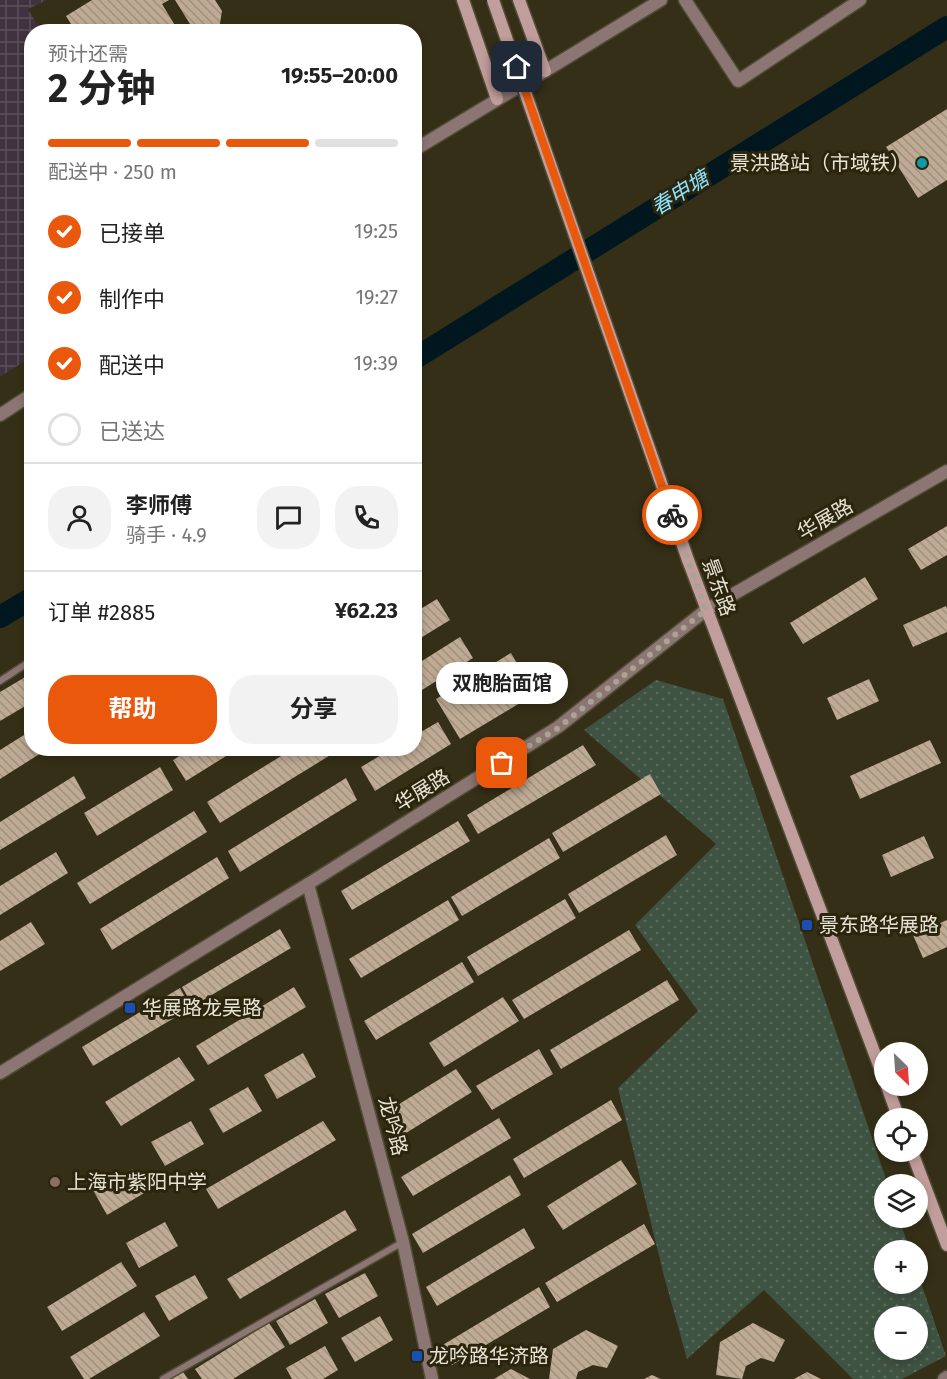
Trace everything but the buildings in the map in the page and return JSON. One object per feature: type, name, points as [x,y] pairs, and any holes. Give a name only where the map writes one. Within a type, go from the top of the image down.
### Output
[{"type":"street","points":[[463,0],[497,99]]},
{"type":"street","name":"景东路","points":[[493,0],[706,610],[874,1053]]},
{"type":"street","points":[[519,0],[545,71]]},
{"type":"street","points":[[422,145],[661,0]]},
{"type":"street","points":[[685,0],[738,81],[860,0]]},
{"type":"street","points":[[0,415],[24,399]]},
{"type":"street","name":"华展路","points":[[0,1073],[558,728],[706,610],[947,471]]},
{"type":"street","name":"龙吟路","points":[[308,884],[403,1242],[432,1379]]},
{"type":"street","points":[[916,1162],[947,1245]]},
{"type":"lane","points":[[0,681],[24,665]]},
{"type":"lane","points":[[163,1379],[403,1242]]},
{"type":"shaded area","points":[[0,0],[47,0],[28,9],[37,24],[24,24],[24,362],[0,377]]},
{"type":"green space","points":[[656,680],[723,699],[874,1144],[874,1162],[880,1162],[884,1174],[874,1174],[874,1228],[902,1228],[906,1240],[874,1240],[874,1294],[925,1294],[946,1356],[902,1379],[853,1379],[764,1290],[687,1359],[664,1276],[618,1088],[698,1011],[635,925],[716,844],[584,730]]},
{"type":"waterway","name":"春申塘","points":[[422,354],[947,27]]},
{"type":"waterway","name":"春申塘","points":[[0,617],[24,603]]},
{"type":"way so far","points":[[502,763],[558,728],[706,610],[672,515]]},
{"type":"place","name":"景洪路站（市域铁）","points":[[922,163]]},
{"type":"place","name":"双胞胎面馆","points":[[502,763]]},
{"type":"place","name":"景东路华展路","points":[[807,925]]},
{"type":"place","name":"华展路龙吴路","points":[[130,1008]]},
{"type":"place","name":"上海市紫阳中学","points":[[55,1182]]},
{"type":"place","name":"龙吟路华济路","points":[[417,1356]]},
{"type":"route","points":[[517,67],[672,515]]}]
